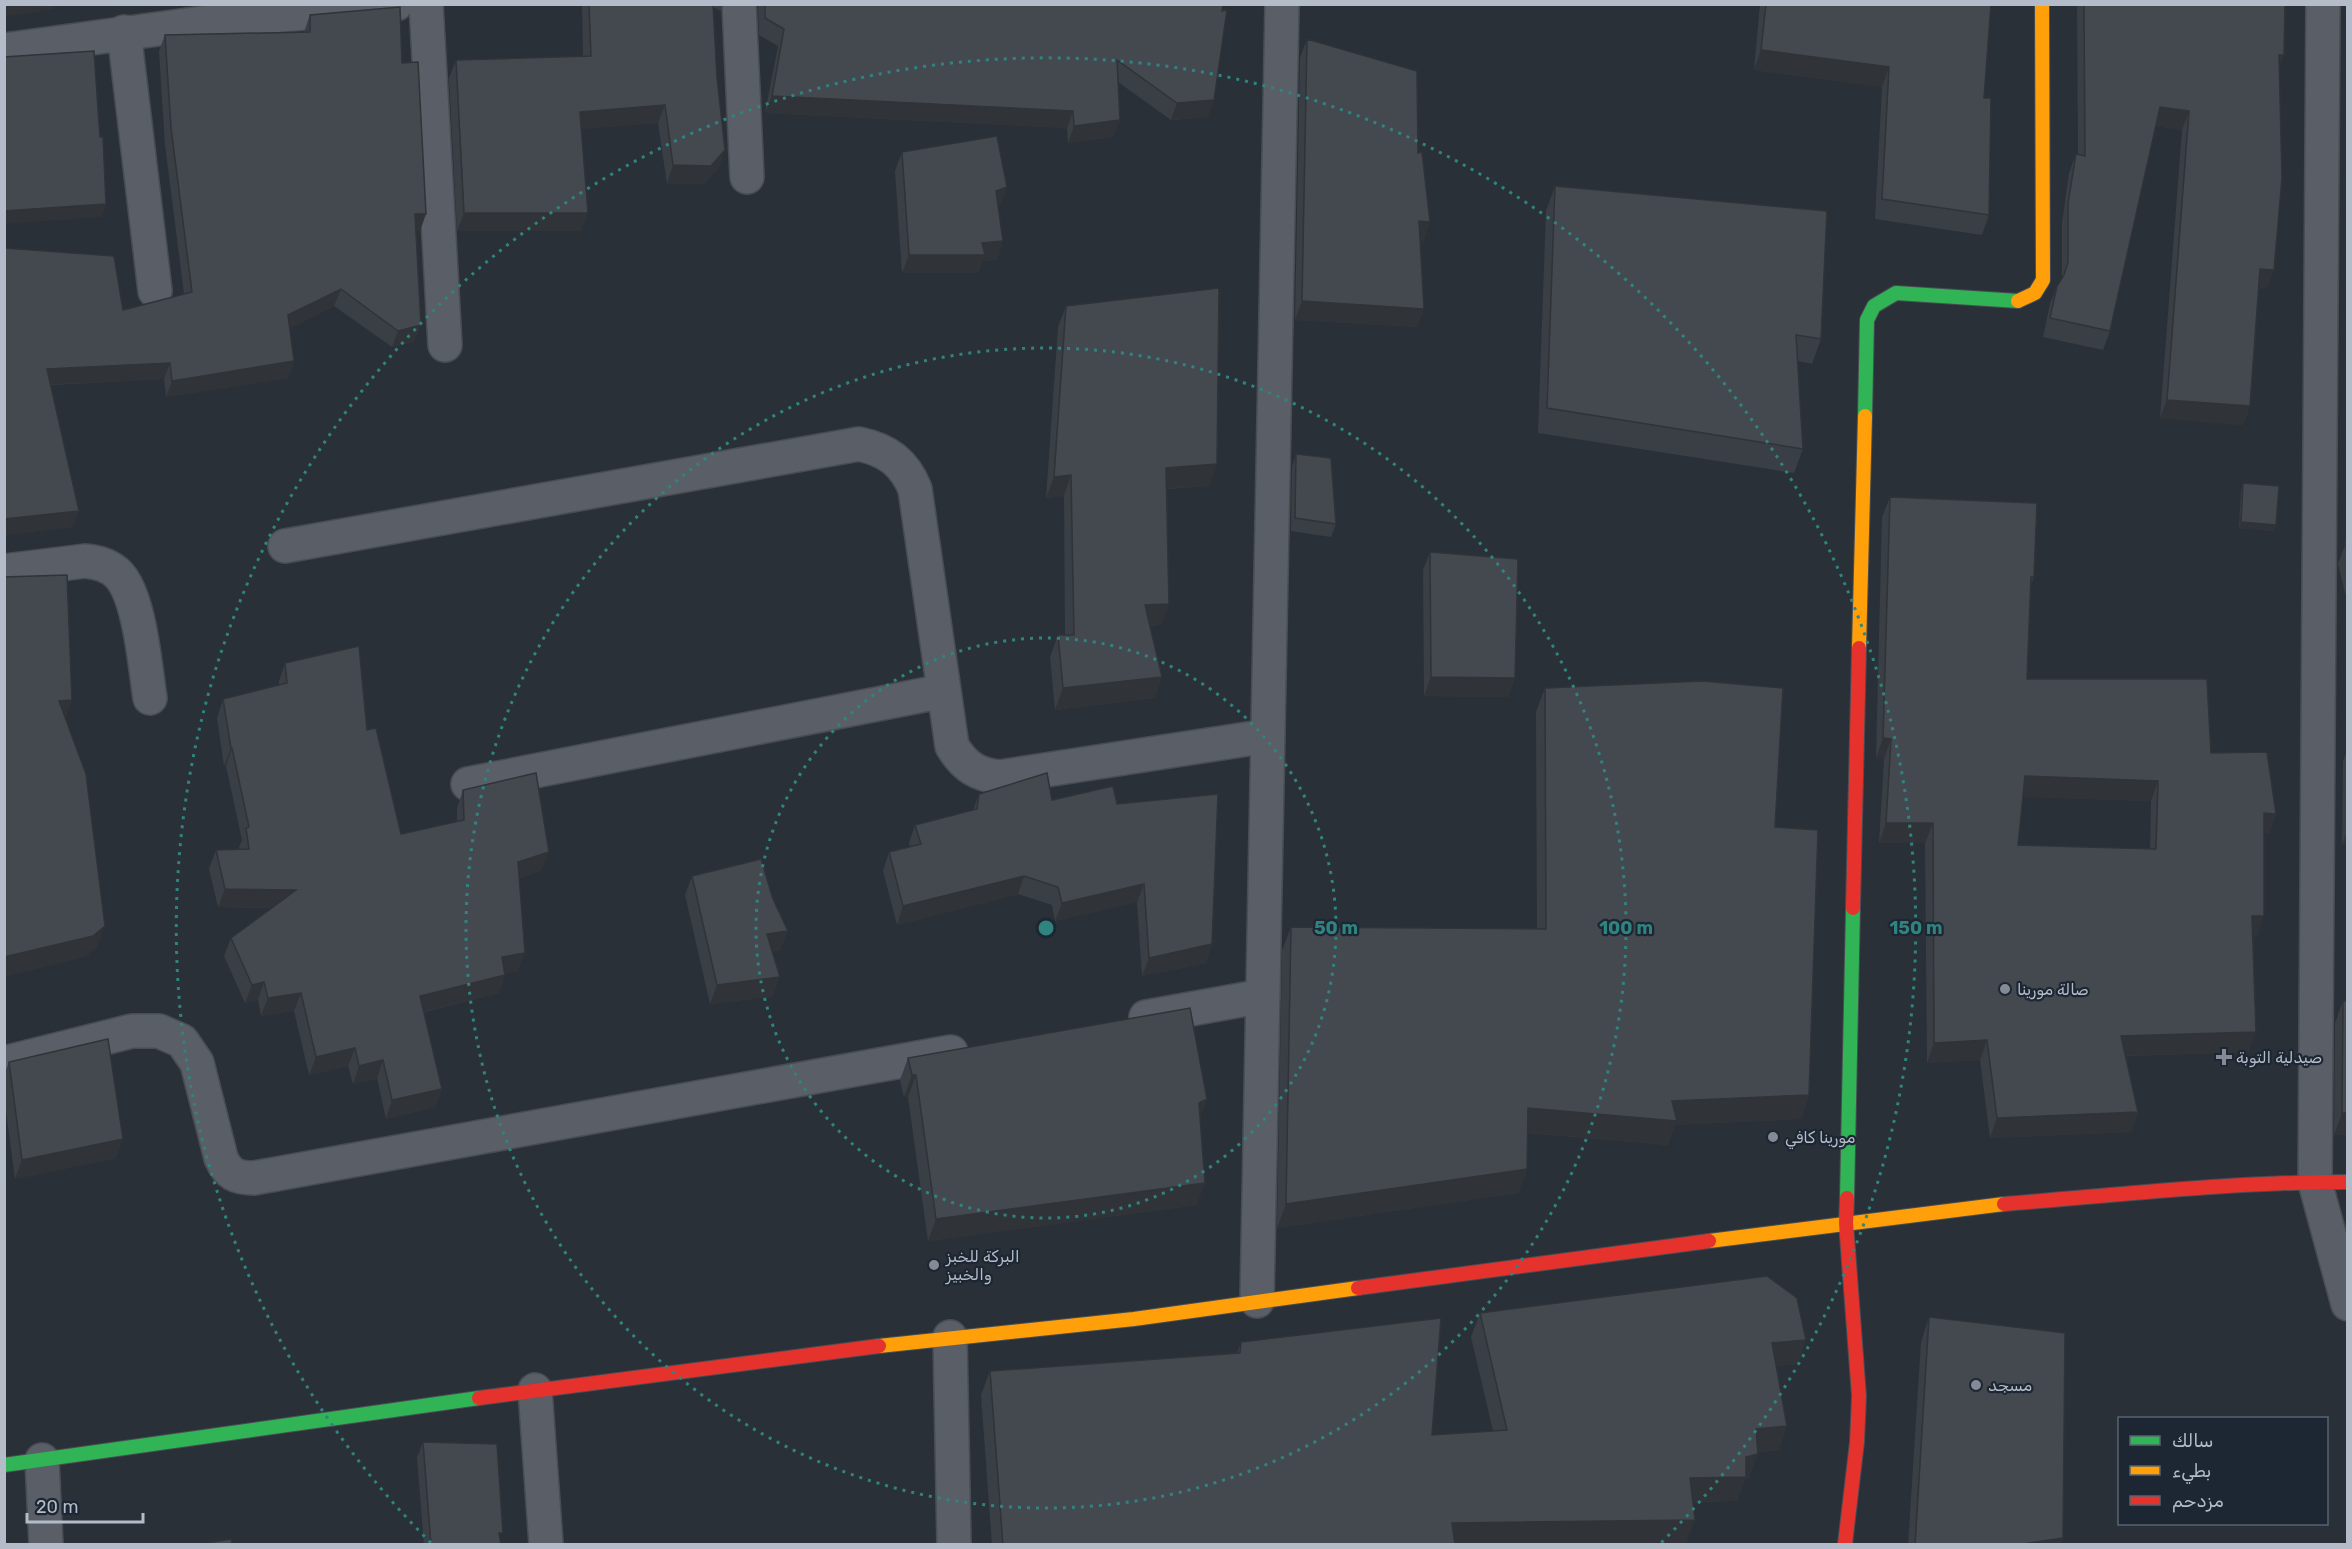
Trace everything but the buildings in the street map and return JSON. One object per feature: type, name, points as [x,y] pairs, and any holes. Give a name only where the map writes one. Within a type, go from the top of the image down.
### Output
[{"type":"street","points":[[4,50],[124,32],[202,14],[396,4]]},
{"type":"street","points":[[426,4],[446,345]]},
{"type":"street","points":[[739,4],[747,177]]},
{"type":"street","points":[[1257,1301],[1282,4]]},
{"type":"street","points":[[1845,1545],[1857,1442],[1859,1396],[1845,1223],[1868,320],[1874,306],[1896,293],[2013,302],[2026,300],[2038,293],[2043,280],[2042,4]]},
{"type":"street","points":[[2323,4],[2314,1182],[2348,1304]]},
{"type":"street","points":[[124,32],[155,291]]},
{"type":"street","points":[[285,546],[860,444],[878,448],[893,457],[903,466],[915,489],[952,746],[966,765],[986,776],[1000,777],[1267,736]]},
{"type":"street","points":[[4,571],[85,561],[98,562],[110,567],[120,576],[135,605],[150,698]]},
{"type":"street","points":[[468,784],[944,691]]},
{"type":"street","points":[[1122,1022],[1263,996]]},
{"type":"street","points":[[4,1062],[132,1031],[159,1030],[182,1041],[197,1063],[226,1170],[240,1178],[254,1178],[981,1047]]},
{"type":"street","points":[[4,1465],[535,1390],[950,1337],[1134,1319],[1990,1205],[2314,1182],[2348,1182]]},
{"type":"street","points":[[950,1337],[954,1545]]},
{"type":"street","points":[[535,1390],[546,1545]]},
{"type":"street","points":[[42,1460],[46,1545]]},
{"type":"traffic: fast","points":[[1865,416],[1867,320],[1874,306],[1896,293],[2018,301]]},
{"type":"traffic: fast","points":[[1847,1198],[1853,908]]},
{"type":"traffic: fast","points":[[4,1465],[479,1398]]},
{"type":"traffic: slow","points":[[2018,301],[2035,293],[2043,280],[2042,4]]},
{"type":"traffic: slow","points":[[1859,648],[1865,416]]},
{"type":"traffic: slow","points":[[1709,1241],[2004,1204]]},
{"type":"traffic: slow","points":[[879,1346],[1134,1319],[1358,1288]]},
{"type":"traffic: jam","points":[[1853,908],[1859,648]]},
{"type":"traffic: jam","points":[[2004,1204],[2219,1187],[2348,1182]]},
{"type":"traffic: jam","points":[[1845,1544],[1857,1442],[1859,1396],[1846,1223],[1847,1198]]},
{"type":"traffic: jam","points":[[1358,1288],[1709,1241]]},
{"type":"traffic: jam","points":[[479,1398],[879,1346]]},
{"type":"place","name":"صالة مورينا","points":[[2005,989]]},
{"type":"place","name":"صيدلية التوبة","points":[[2224,1057]]},
{"type":"place","name":"مورينا كافي","points":[[1773,1137]]},
{"type":"place","name":"البركة للخبز والخبيز","points":[[934,1265]]},
{"type":"place","name":"مسجد","points":[[1976,1385]]}]
